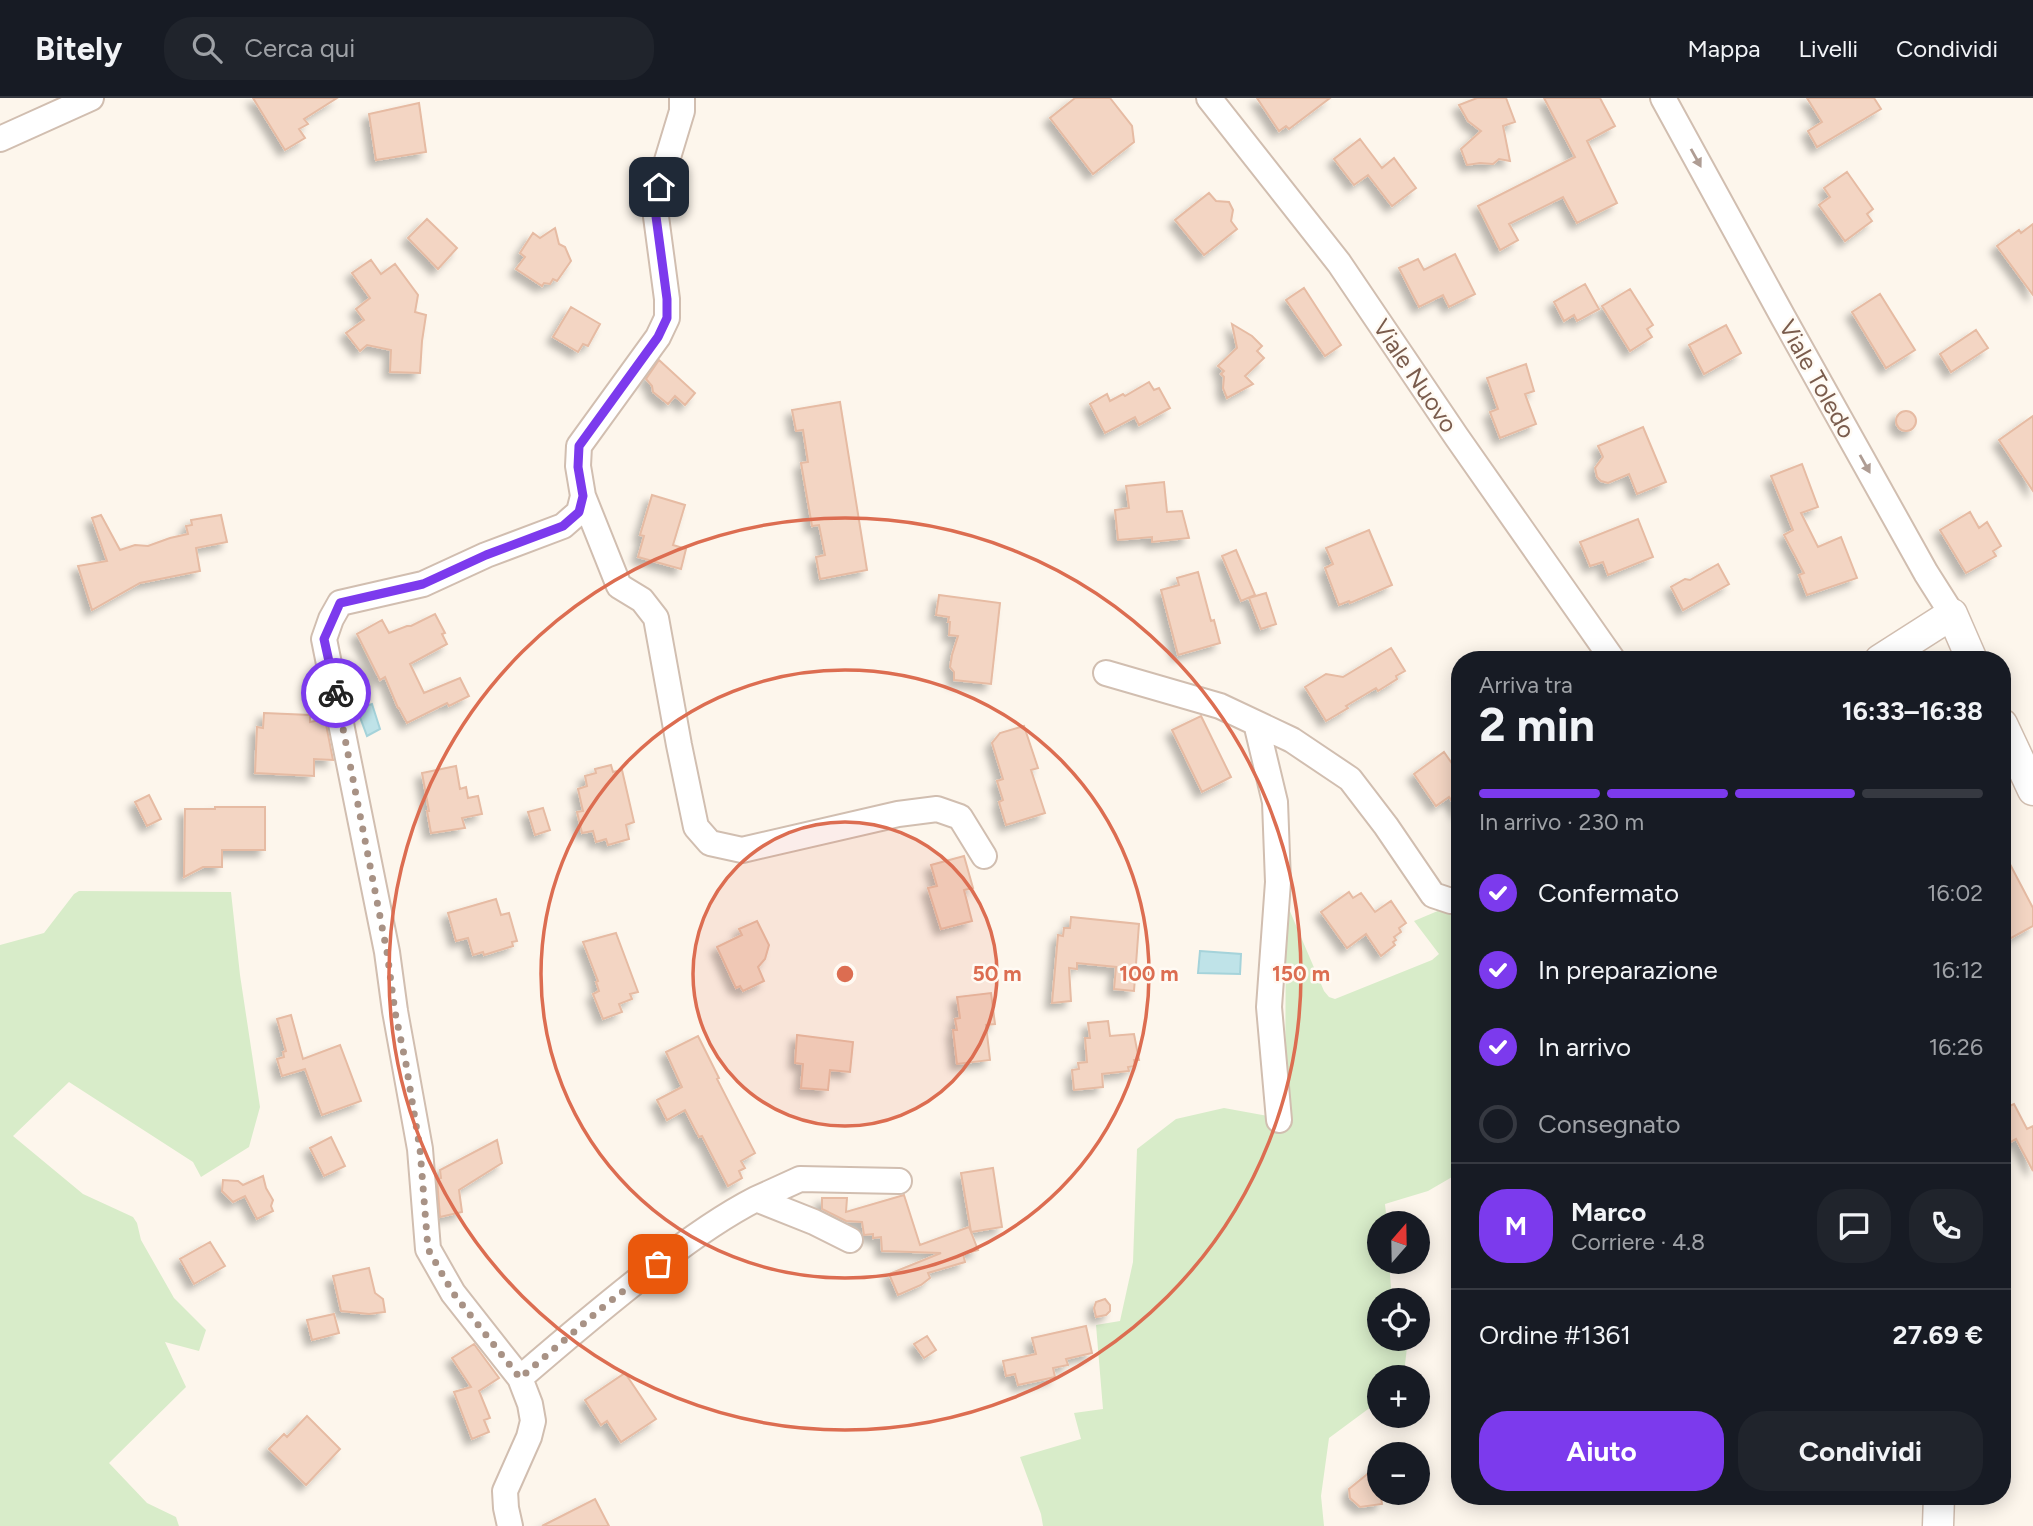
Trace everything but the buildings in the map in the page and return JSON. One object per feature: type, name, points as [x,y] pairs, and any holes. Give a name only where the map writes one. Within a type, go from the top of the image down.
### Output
[{"type":"street","points":[[0,139],[91,98]]},
{"type":"street","points":[[682,98],[682,111],[655,209],[667,318],[658,337],[579,446],[578,467],[583,496],[619,586],[642,600],[656,618],[696,827],[710,843],[742,850],[898,814],[937,809],[960,817],[984,856]]},
{"type":"street","name":"Viale Nuovo","points":[[1209,98],[1339,263],[1607,651]]},
{"type":"street","name":"Viale Toledo","points":[[1663,98],[1951,614],[1968,651]]},
{"type":"street","points":[[510,1526],[505,1491],[529,1437],[533,1421],[530,1404],[520,1378],[453,1293],[428,1249],[420,1149],[387,952],[324,639],[340,603],[423,584],[486,555],[563,526],[579,512],[583,496]]},
{"type":"street","points":[[1894,651],[1951,614]]},
{"type":"street","points":[[1106,673],[1220,706],[1292,740],[1350,779],[1433,895],[1451,901]]},
{"type":"street","points":[[1256,723],[1275,802],[1278,882],[1269,1007],[1279,1120]]},
{"type":"street","points":[[2011,743],[2033,790]]},
{"type":"street","points":[[520,1378],[603,1307],[733,1210],[800,1179],[898,1181]]},
{"type":"street","points":[[756,1199],[814,1222],[850,1240]]},
{"type":"street","points":[[1938,1526],[1939,1505]]},
{"type":"green space","points":[[79,891],[231,892],[240,975],[260,1107],[249,1147],[201,1177],[193,1162],[69,1082],[13,1136],[83,1194],[133,1217],[141,1240],[174,1298],[206,1330],[199,1351],[165,1342],[186,1387],[109,1463],[147,1503],[176,1517],[179,1526],[0,1526],[0,945],[44,933]]},
{"type":"green space","points":[[1286,902],[1324,991],[1335,999],[1432,960],[1439,954],[1414,921],[1451,905],[1451,1178],[1428,1191],[1385,1204],[1386,1211],[1367,1211],[1367,1274],[1390,1274],[1391,1288],[1367,1288],[1367,1351],[1407,1351],[1405,1365],[1367,1365],[1367,1410],[1329,1438],[1321,1496],[1324,1526],[1043,1526],[1020,1457],[1081,1439],[1074,1413],[1103,1409],[1096,1325],[1120,1321],[1133,1262],[1137,1149],[1176,1119],[1224,1108],[1285,1119]]},
{"type":"water","points":[[372,704],[380,729],[367,736],[357,709]]},
{"type":"water","points":[[1200,951],[1241,954],[1240,974],[1198,973]]},
{"type":"way so far","points":[[336,693],[406,1064],[420,1149],[428,1249],[453,1293],[520,1378],[658,1264]]},
{"type":"route","points":[[336,693],[324,639],[340,603],[423,584],[486,555],[563,526],[579,512],[583,496],[578,467],[579,446],[658,337],[667,318],[655,209],[659,187]]}]
